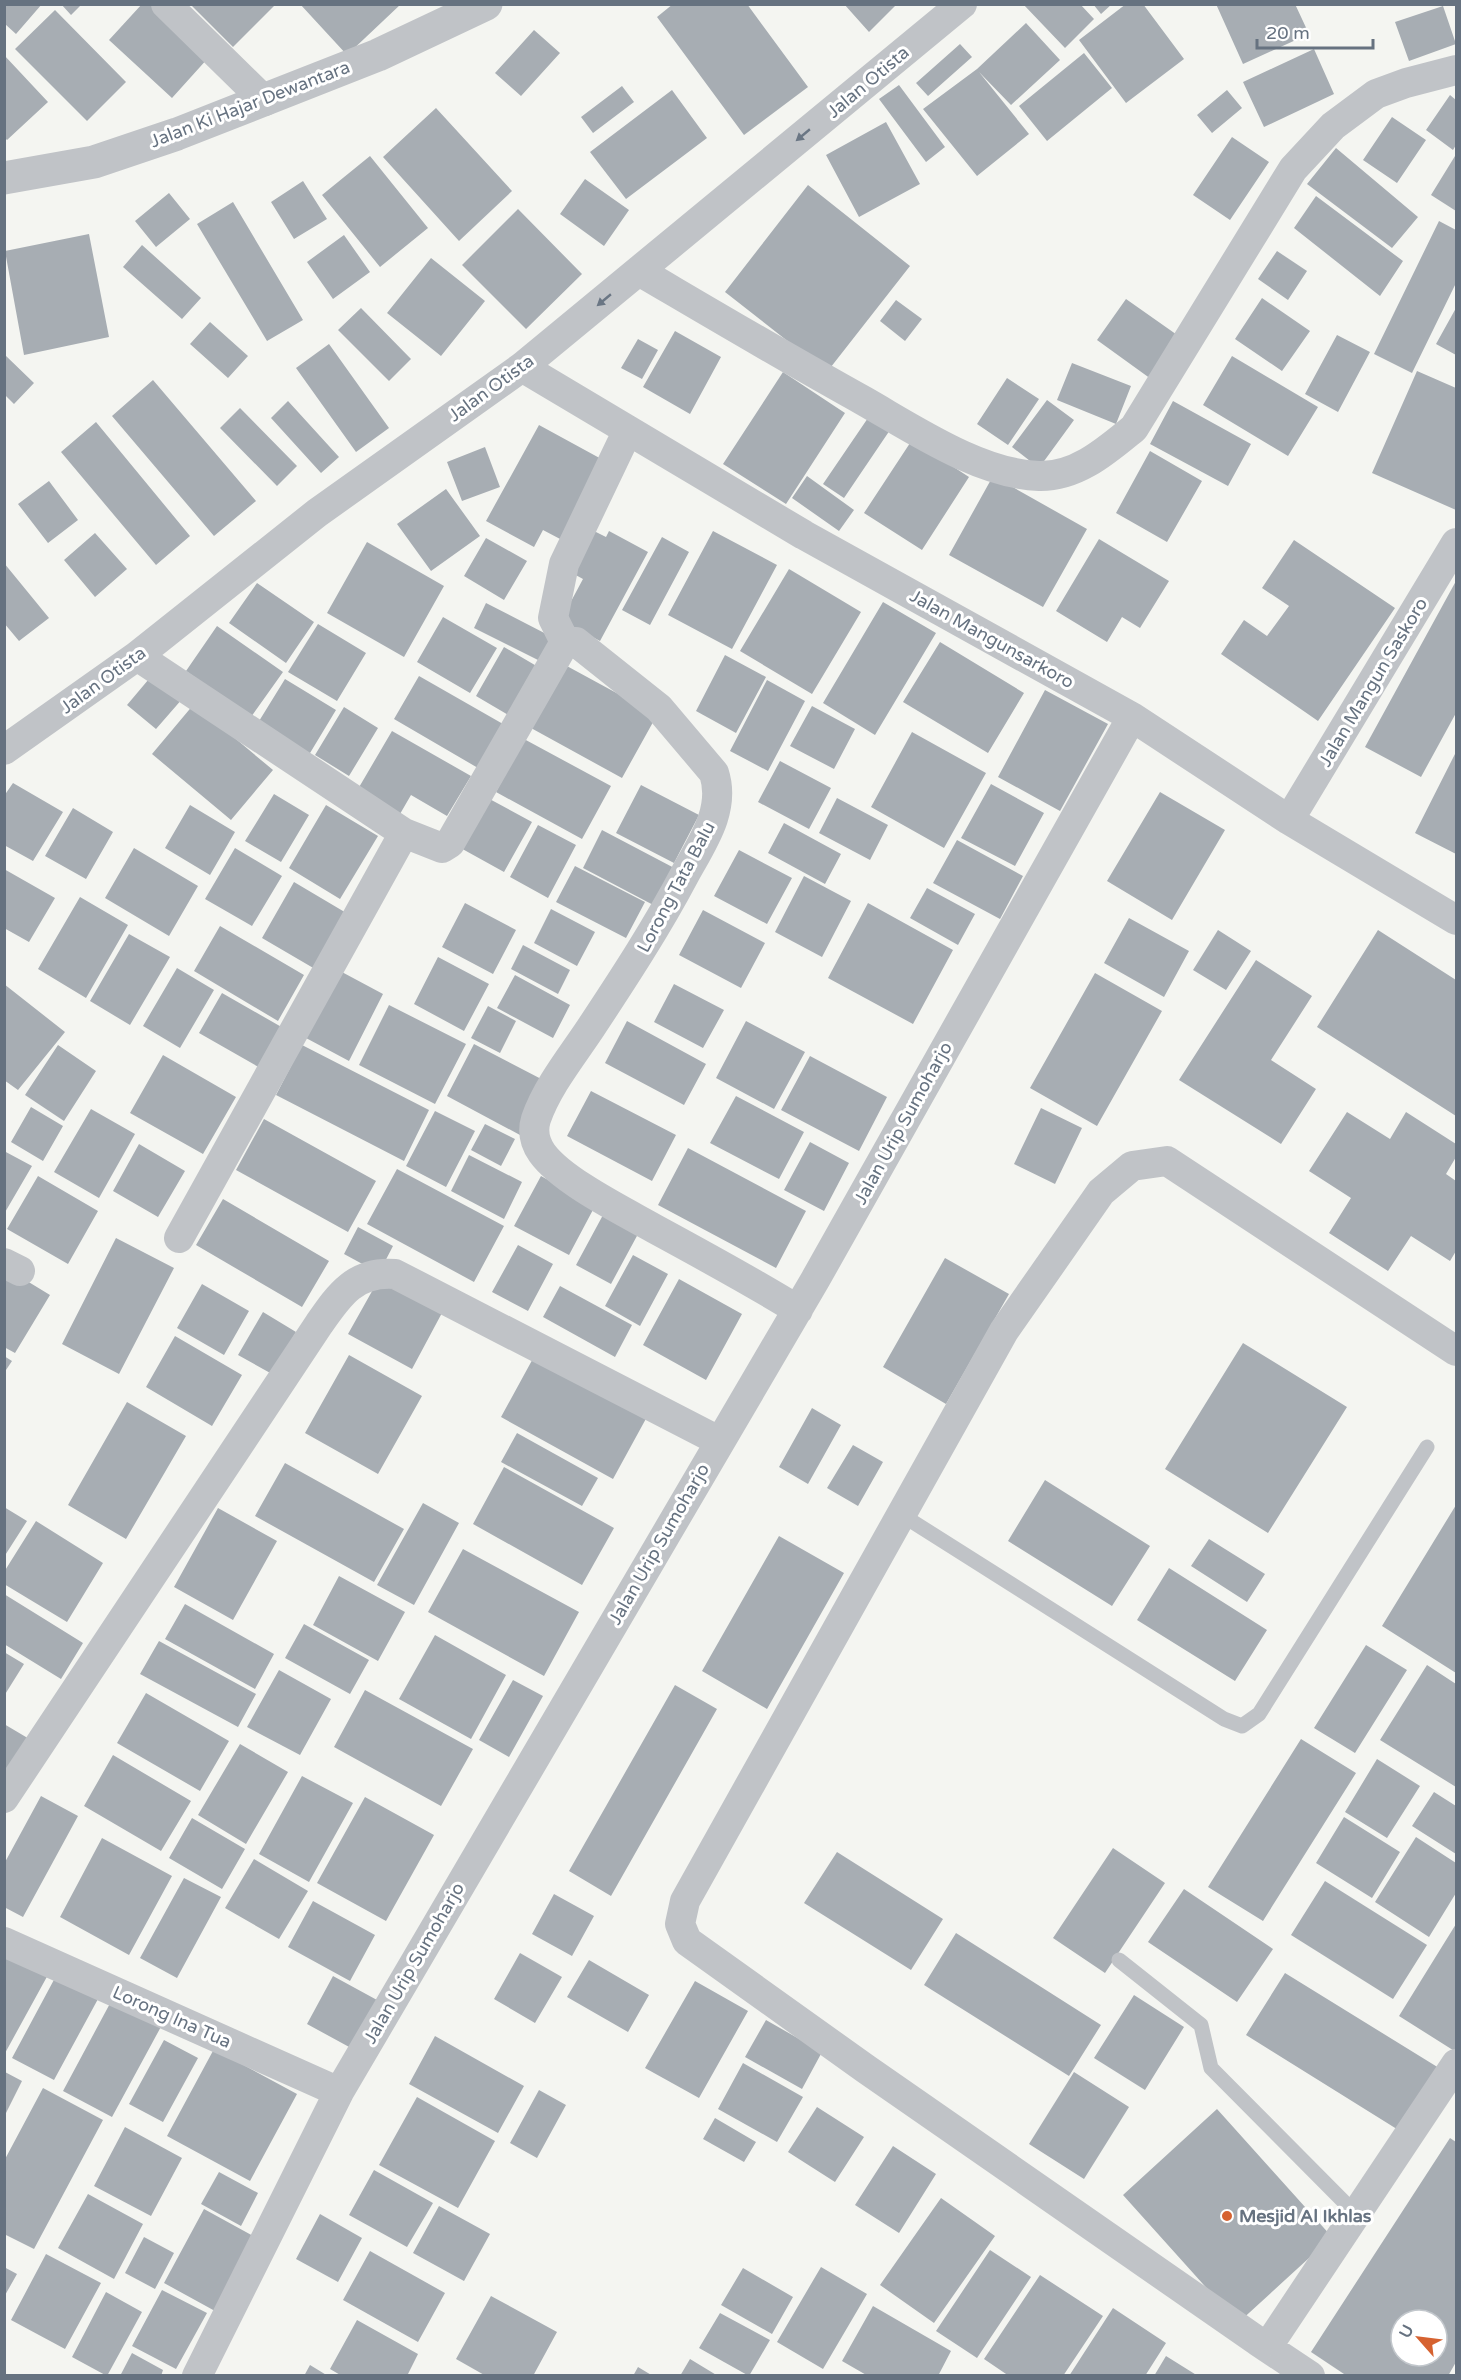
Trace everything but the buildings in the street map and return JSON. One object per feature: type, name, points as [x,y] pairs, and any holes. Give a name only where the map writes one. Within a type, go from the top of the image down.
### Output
[{"type":"street","points":[[166,4],[265,101]]},
{"type":"street","name":"Jalan Otista","points":[[4,750],[137,656],[316,513],[522,367],[962,4]]},
{"type":"street","name":"Jalan Ki Hajar Dewantara","points":[[4,178],[94,162],[265,101],[378,55],[471,7]]},
{"type":"street","points":[[639,271],[802,367],[971,458],[1008,472],[1041,476],[1069,472],[1101,455],[1134,428],[1293,169],[1334,126],[1376,94],[1406,83],[1456,70]]},
{"type":"street","name":"Jalan Mangunsarkoro","points":[[522,367],[804,535],[1132,717],[1289,820],[1456,920]]},
{"type":"street","points":[[137,656],[404,833],[442,848],[450,843],[565,642],[553,618],[564,564],[628,430]]},
{"type":"street","name":"Jalan Mangun Saskoro","points":[[1289,820],[1456,543]]},
{"type":"street","name":"Lorong Tata Balu","points":[[565,642],[576,642],[659,708],[714,773],[718,786],[715,814],[708,833],[640,955],[551,1088],[535,1121],[534,1138],[543,1155],[569,1177],[798,1310]]},
{"type":"street","name":"Jalan Urip Sumoharjo","points":[[197,2376],[339,2092],[798,1310],[1132,717]]},
{"type":"street","points":[[179,1238],[404,833]]},
{"type":"street","points":[[1310,2376],[866,2070],[687,1941],[681,1924],[685,1901],[1004,1331],[1101,1192],[1132,1166],[1167,1161],[1456,1351]]},
{"type":"street","points":[[4,1798],[319,1324],[339,1295],[352,1284],[369,1278],[395,1274],[720,1440]]},
{"type":"street","name":"Lorong Ina Tua","points":[[4,1942],[339,2092]]},
{"type":"street","points":[[1259,2342],[1272,2340],[1456,2064]]},
{"type":"lane","points":[[902,1515],[1106,1646],[1224,1719],[1242,1726],[1259,1714],[1428,1447]]},
{"type":"lane","points":[[1119,1960],[1201,2025],[1211,2068],[1355,2213]]},
{"type":"place","name":"Mesjid Al Ikhlas","points":[[1227,2216]]}]
